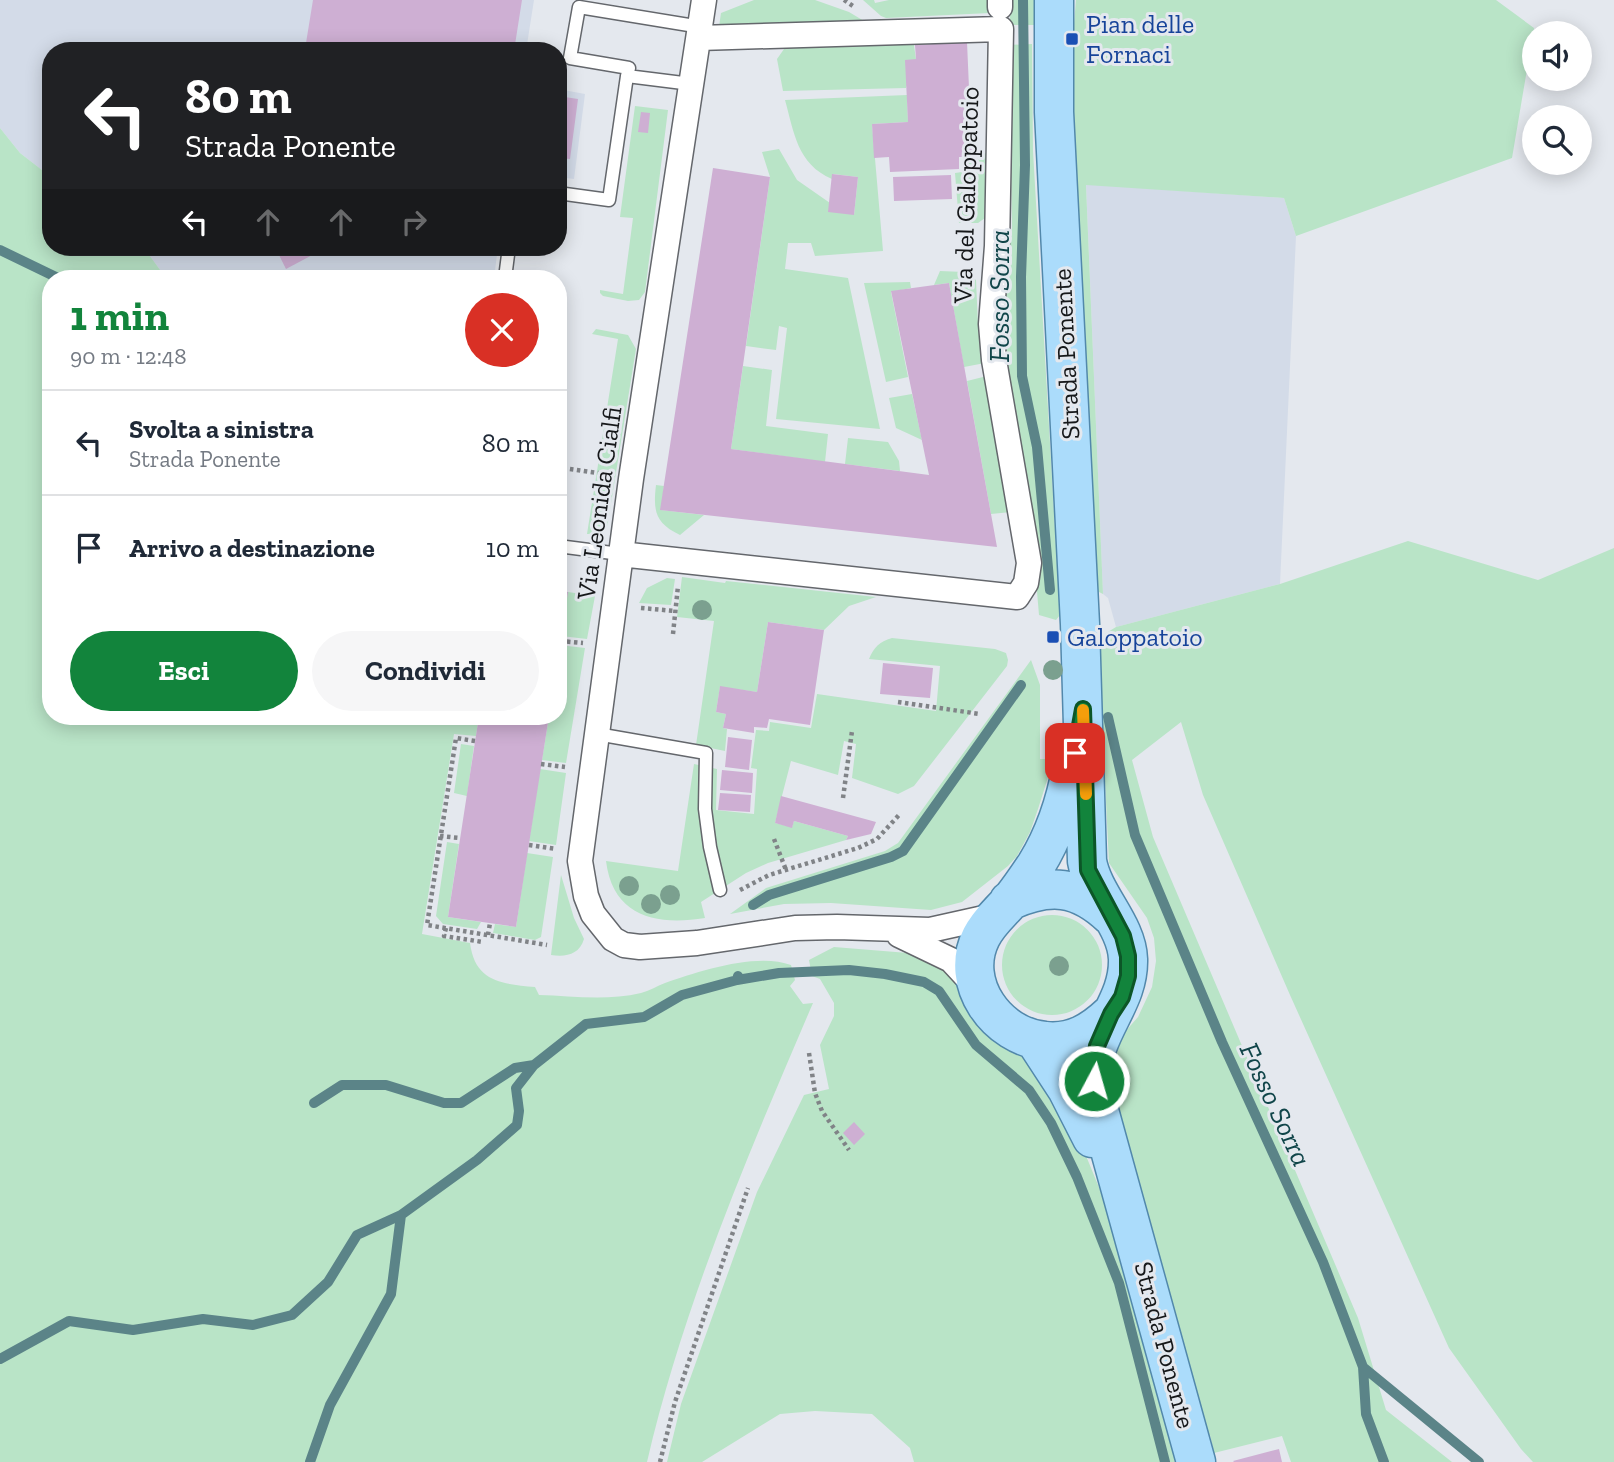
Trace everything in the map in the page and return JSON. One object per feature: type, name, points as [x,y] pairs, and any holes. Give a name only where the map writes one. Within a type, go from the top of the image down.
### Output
[{"type":"main road","name":"Strada Ponente","points":[[1054,0],[1054,112],[1083,709],[1087,861],[1092,879],[1123,936],[1128,956],[1128,976],[1122,997],[1097,1046],[1094,1081],[1100,1114],[1196,1462]]},
{"type":"main road","name":"Strada Ponente","points":[[1083,709],[1071,775],[1059,817],[1036,865],[979,939],[974,965],[978,990],[991,1013],[1011,1031],[1035,1040],[1056,1042],[1077,1038],[1096,1028],[1111,1014]]},
{"type":"main road","name":"Strada Ponente","points":[[1001,909],[1030,892],[1053,889],[1075,892],[1096,902],[1112,918]]},
{"type":"main road","name":"Strada Ponente","points":[[1035,1040],[1081,1114],[1133,1229]]},
{"type":"street","name":"Via Leonida Cialfi","points":[[704,0],[621,554],[580,860],[581,878],[593,914],[613,939],[624,945],[656,947],[785,929],[947,928],[1001,909]]},
{"type":"street","name":"Via del Galoppatoio","points":[[621,554],[1017,597],[1026,583],[1029,564],[994,360],[991,324],[998,246],[1001,29],[700,33]]},
{"type":"street","name":"Via Leonida Cialfi","points":[[888,930],[943,955],[978,990]]},
{"type":"lane","points":[[567,195],[609,200],[629,68],[570,58],[579,7],[700,33]]},
{"type":"lane","points":[[627,76],[691,84]]},
{"type":"lane","points":[[567,547],[621,554]]},
{"type":"lane","points":[[597,734],[706,753],[705,810],[710,848],[727,892]]},
{"type":"path","points":[[567,469],[605,474]]},
{"type":"path","points":[[673,634],[679,574]]},
{"type":"path","points":[[632,607],[675,611]]},
{"type":"path","points":[[567,642],[591,644]]},
{"type":"path","points":[[898,702],[980,714]]},
{"type":"path","points":[[843,798],[852,731]]},
{"type":"path","points":[[475,741],[456,738],[427,925],[547,945]]},
{"type":"path","points":[[541,764],[572,768]]},
{"type":"path","points":[[727,892],[769,875],[867,844],[884,832],[898,814]]},
{"type":"path","points":[[440,836],[460,838]]},
{"type":"path","points":[[774,839],[786,870]]},
{"type":"path","points":[[529,845],[561,849]]},
{"type":"path","points":[[488,935],[490,923]]},
{"type":"path","points":[[446,928],[444,936],[482,942]]},
{"type":"path","points":[[809,1053],[815,1093],[822,1111],[849,1150]]},
{"type":"path","points":[[660,1462],[675,1402],[748,1188]]},
{"type":"shaded area","points":[[0,0],[534,0],[527,42],[42,42],[42,170],[20,153],[0,128]]},
{"type":"shaded area","points":[[567,91],[585,94],[574,179],[567,178]]},
{"type":"shaded area","points":[[1086,184],[1284,198],[1296,236],[1280,584],[1116,627],[1108,598],[1103,594]]},
{"type":"shaded area","points":[[150,256],[497,256],[495,270],[160,270]]},
{"type":"green space","points":[[754,0],[815,0],[849,12],[869,24],[719,27],[721,13]]},
{"type":"green space","points":[[863,0],[874,0],[875,3],[889,0],[990,0],[990,13],[886,18]]},
{"type":"green space","points":[[1010,0],[1034,0],[1034,25],[1010,25]]},
{"type":"green space","points":[[1076,0],[1496,0],[1524,21],[1522,21],[1523,91],[1512,158],[1296,236],[1284,198],[1086,185],[1103,594],[1097,591],[1074,185],[1071,58]]},
{"type":"green space","points":[[913,39],[916,59],[906,88],[783,91],[777,59],[789,42]]},
{"type":"green space","points":[[1032,44],[1033,151],[1060,615],[1056,620],[1039,615],[1033,545],[1006,361],[1003,295],[1012,228],[1009,45]]},
{"type":"green space","points":[[907,95],[908,122],[872,124],[883,251],[815,256],[811,243],[788,243],[785,269],[848,278],[880,429],[776,419],[787,328],[779,326],[776,350],[746,346],[770,177],[762,152],[779,149],[797,180],[830,203],[854,215],[858,177],[833,174],[832,179],[811,165],[799,146],[785,100]]},
{"type":"green space","points":[[635,106],[668,110],[645,292],[639,300],[628,301],[603,296],[600,290],[623,294],[633,218],[620,217]]},
{"type":"green space","points":[[0,128],[20,153],[42,170],[42,256],[150,256],[160,270],[42,270],[42,725],[478,725],[476,736],[454,734],[422,934],[470,943],[473,956],[484,973],[501,982],[535,987],[539,995],[615,997],[644,992],[694,973],[762,961],[791,965],[795,980],[790,986],[803,1004],[813,1003],[742,1172],[699,1286],[662,1403],[647,1462],[0,1462]]},
{"type":"green space","points":[[988,153],[985,218],[978,223],[959,223],[955,173],[962,172],[962,160],[974,159],[974,154]]},
{"type":"green space","points":[[940,271],[964,272],[976,280],[978,325],[985,363],[964,367],[949,283],[934,285]]},
{"type":"green space","points":[[910,282],[911,288],[891,292],[908,377],[886,382],[864,283]]},
{"type":"green space","points":[[596,329],[628,335],[636,349],[607,528],[599,534],[587,534],[618,339],[592,334]]},
{"type":"green space","points":[[743,366],[772,370],[766,426],[828,434],[825,462],[731,449]]},
{"type":"green space","points":[[987,376],[1011,512],[991,514],[967,381]]},
{"type":"green space","points":[[912,394],[922,440],[896,428],[889,398]]},
{"type":"green space","points":[[848,438],[888,442],[899,461],[900,471],[845,464]]},
{"type":"green space","points":[[656,485],[664,486],[661,510],[704,515],[680,535],[665,526],[656,509]]},
{"type":"green space","points":[[1408,541],[1538,580],[1614,548],[1614,1462],[1533,1462],[1449,1348],[1203,795],[1181,722],[1132,760],[1153,837],[1358,1318],[1386,1410],[1452,1462],[1291,1462],[1282,1436],[1214,1453],[1210,1435],[1199,1433],[1107,1064],[1117,1041],[1138,1017],[1152,987],[1156,961],[1154,938],[1147,918],[1109,863],[1098,638],[1116,627],[1280,584]]},
{"type":"green space","points":[[682,577],[876,597],[849,606],[824,630],[768,622],[757,692],[720,687],[716,712],[726,714],[723,728],[727,729],[725,751],[696,745],[714,621],[677,617]]},
{"type":"green space","points":[[667,578],[675,579],[671,605],[639,603],[647,588]]},
{"type":"green space","points":[[568,592],[595,596],[587,639],[567,637]]},
{"type":"green space","points":[[892,638],[995,649],[1006,653],[1008,660],[1007,666],[914,786],[898,794],[852,778],[856,744],[844,741],[838,775],[791,761],[775,823],[792,827],[794,821],[848,836],[846,840],[768,863],[746,873],[701,902],[705,918],[654,918],[640,914],[628,906],[610,880],[606,861],[678,871],[694,764],[717,769],[716,810],[754,814],[757,769],[751,768],[756,730],[769,731],[770,722],[811,728],[817,694],[936,711],[940,666],[869,659],[877,646]]},
{"type":"green space","points":[[567,646],[585,648],[566,763],[542,760],[548,725],[567,725]]},
{"type":"green space","points":[[1031,660],[1040,685],[1040,759],[1050,759],[1050,771],[1030,832],[1017,856],[1008,866],[962,902],[931,910],[831,903],[784,904],[730,914],[766,888],[885,851],[898,843]]},
{"type":"green space","points":[[461,744],[474,746],[467,796],[454,793]]},
{"type":"green space","points":[[540,769],[566,773],[556,845],[529,841]]},
{"type":"green space","points":[[447,842],[459,844],[448,917],[481,922],[477,929],[443,924],[436,916]]},
{"type":"green space","points":[[527,853],[553,857],[541,937],[535,940],[493,933],[495,924],[516,927]]},
{"type":"green space","points":[[561,875],[574,918],[584,939],[575,952],[557,956],[551,955]]},
{"type":"green space","points":[[1052,915],[1071,918],[1088,929],[1099,946],[1102,965],[1099,984],[1088,1001],[1071,1012],[1052,1015],[1033,1012],[1016,1001],[1005,984],[1002,965],[1005,946],[1016,929],[1033,918]]},
{"type":"green space","points":[[834,947],[908,953],[950,972],[1025,1055],[1068,1112],[1105,1202],[1181,1462],[914,1462],[910,1448],[872,1414],[815,1411],[780,1414],[702,1462],[667,1462],[681,1404],[757,1192],[804,1095],[829,1089],[820,1045],[834,1016],[834,1003],[820,979],[812,976],[809,960]]},
{"type":"building","points":[[313,0],[522,0],[515,42],[306,42]]},
{"type":"building","points":[[967,42],[972,157],[959,157],[959,169],[890,172],[889,157],[874,158],[872,124],[908,122],[905,60],[916,59],[915,45]]},
{"type":"building","points":[[567,97],[578,99],[570,159],[567,159]]},
{"type":"building","points":[[641,112],[650,113],[648,133],[638,132]]},
{"type":"building","points":[[713,168],[770,177],[731,449],[929,475],[891,291],[949,283],[997,547],[660,510]]},
{"type":"building","points":[[832,174],[858,177],[854,215],[828,212]]},
{"type":"building","points":[[951,175],[952,199],[894,201],[893,177]]},
{"type":"building","points":[[280,256],[310,256],[286,269]]},
{"type":"building","points":[[768,622],[824,630],[810,725],[769,719],[767,728],[754,727],[754,733],[723,728],[726,714],[716,712],[720,686],[757,692]]},
{"type":"building","points":[[883,663],[933,668],[930,698],[880,694]]},
{"type":"building","points":[[478,725],[548,725],[516,927],[448,917]]},
{"type":"building","points":[[728,737],[752,740],[749,770],[725,767]]},
{"type":"building","points":[[722,770],[753,773],[752,793],[720,790]]},
{"type":"building","points":[[720,793],[751,795],[750,812],[718,810]]},
{"type":"building","points":[[781,796],[876,822],[871,834],[846,840],[848,836],[794,821],[792,828],[775,823]]},
{"type":"building","points":[[854,1122],[865,1134],[854,1145],[843,1133]]},
{"type":"building","points":[[1279,1449],[1282,1462],[1233,1461]]},
{"type":"waterway","name":"Fosso Sorra","points":[[1023,0],[1025,165],[1021,277],[1022,376],[1037,447],[1050,590]]},
{"type":"waterway","points":[[0,250],[42,270]]},
{"type":"waterway","points":[[753,905],[769,895],[903,851],[1021,685]]},
{"type":"waterway","name":"Fosso Sorra","points":[[1108,717],[1135,835],[1222,1042],[1323,1262],[1363,1367],[1479,1462]]},
{"type":"waterway","points":[[737,980],[779,973],[849,970],[924,982],[939,991],[976,1045],[1029,1090],[1051,1123],[1077,1177],[1119,1283],[1165,1462]]},
{"type":"waterway","points":[[310,1462],[330,1405],[391,1294],[401,1215],[477,1160],[517,1125],[519,1111],[516,1088],[534,1065],[586,1024],[644,1017],[682,995],[737,980],[738,976]]},
{"type":"waterway","points":[[314,1103],[342,1085],[386,1085],[444,1103],[461,1103],[515,1068],[534,1065]]},
{"type":"waterway","points":[[0,1359],[69,1321],[133,1330],[203,1319],[253,1325],[292,1315],[328,1282],[357,1235],[401,1215]]},
{"type":"waterway","points":[[1363,1367],[1366,1414],[1384,1462]]},
{"type":"slow traffic","points":[[1083,710],[1086,794]]},
{"type":"place","name":"Pian delle Fornaci","points":[[1072,39]]},
{"type":"place","name":"Galoppatoio","points":[[1053,637]]},
{"type":"route","points":[[1075,753],[1083,709],[1088,870],[1123,936],[1128,956],[1128,976],[1122,997],[1097,1046],[1094,1081]]}]
